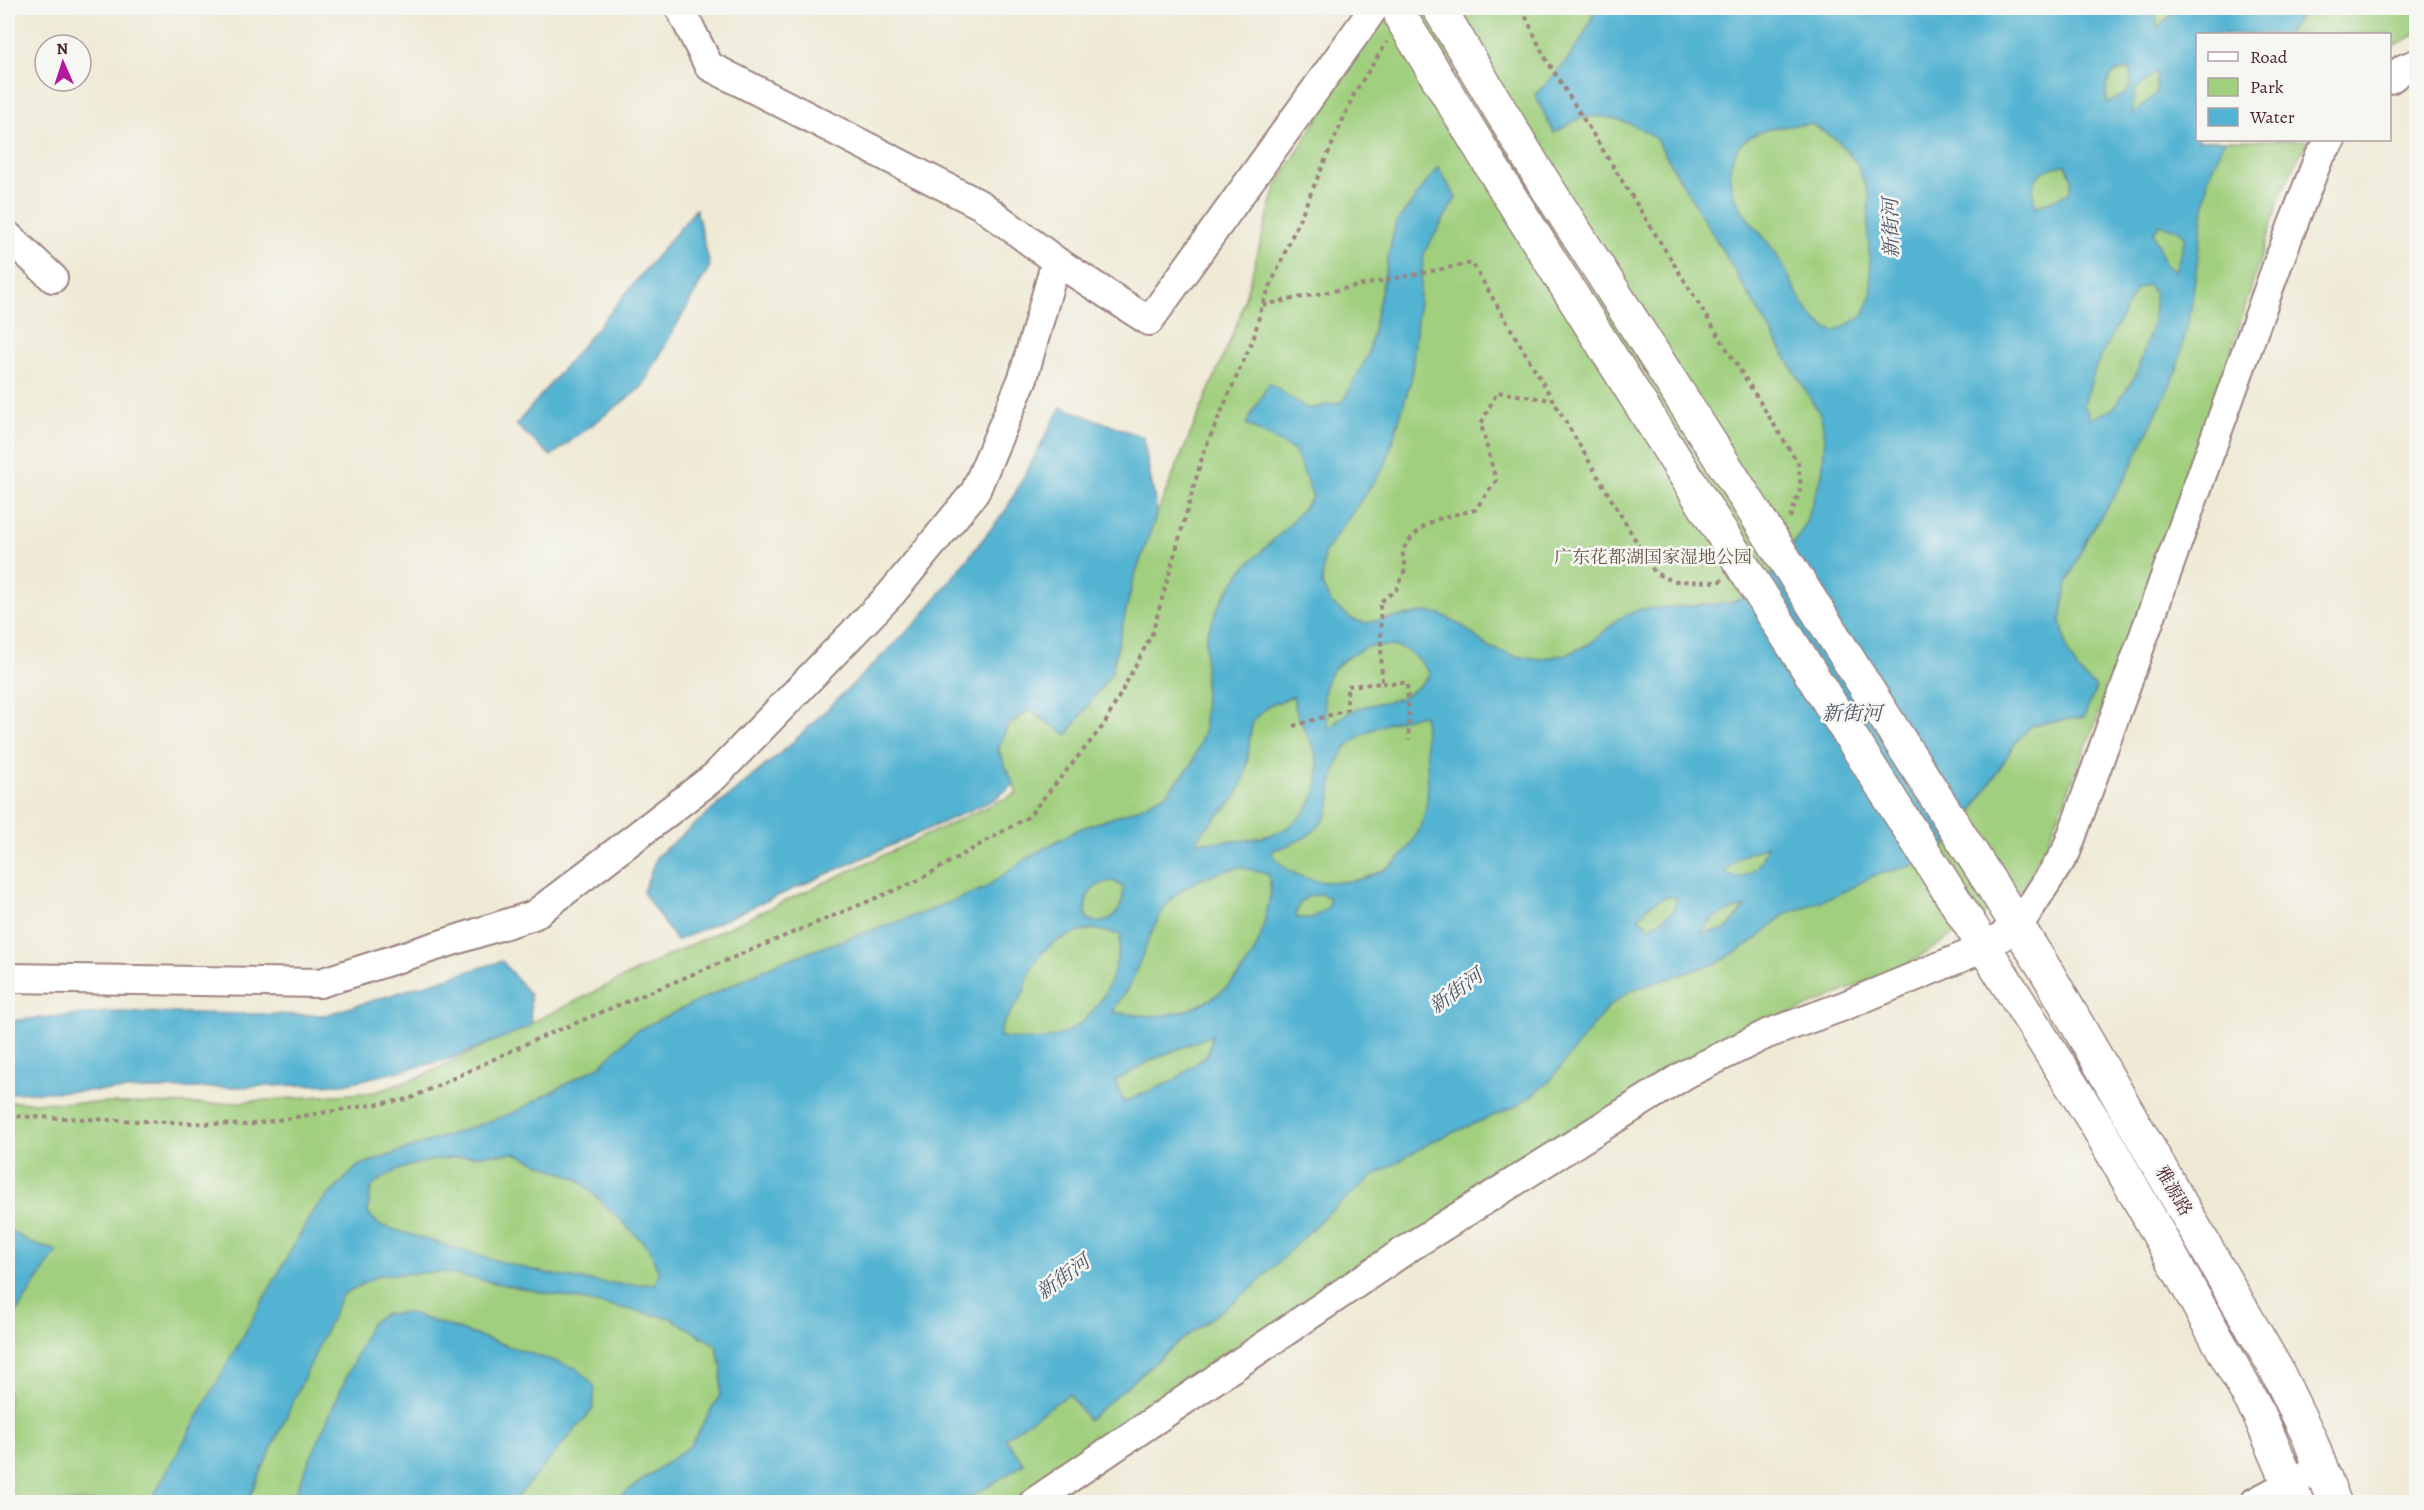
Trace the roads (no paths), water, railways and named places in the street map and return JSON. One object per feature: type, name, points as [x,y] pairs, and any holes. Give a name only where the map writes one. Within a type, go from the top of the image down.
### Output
[{"type":"main road","name":"雅源路","points":[[1438,8],[1539,175],[2019,926],[2276,1369],[2321,1467],[2334,1503]]},
{"type":"main road","name":"雅源路","points":[[1392,11],[1467,123],[1507,192],[2117,1160],[2259,1414],[2294,1493]]},
{"type":"street","points":[[680,8],[709,66],[981,205],[1056,261],[1149,321],[1392,11]]},
{"type":"street","points":[[2391,78],[2405,68],[2416,64]]},
{"type":"street","points":[[1034,1503],[1410,1247],[1686,1074],[1767,1034],[1844,1006],[1978,937],[2019,926],[2066,852],[2278,262],[2319,157],[2330,141]]},
{"type":"street","points":[[8,236],[53,278]]},
{"type":"street","points":[[8,978],[320,983],[534,915],[715,776],[891,594],[975,492],[1023,378],[1056,261]]},
{"type":"street","points":[[2255,1503],[2294,1493],[2321,1467]]},
{"type":"water","name":"新街河","points":[[1595,8],[2155,8],[2158,28],[2178,8],[2306,8],[2287,33],[2196,33],[2196,141],[2225,141],[2208,178],[2191,309],[2177,370],[2127,476],[2087,538],[2067,583],[2061,620],[2067,650],[2078,671],[2096,688],[2084,717],[2032,725],[2016,742],[1961,830],[1936,855],[1911,866],[1873,876],[1837,895],[1785,914],[1757,939],[1718,963],[1632,990],[1608,1007],[1549,1082],[1519,1105],[1435,1140],[1372,1177],[1323,1218],[1250,1290],[1175,1345],[1088,1420],[1069,1394],[1005,1438],[1024,1464],[963,1502],[612,1502],[690,1446],[720,1395],[722,1367],[716,1345],[671,1318],[441,1272],[379,1275],[342,1295],[247,1502],[150,1502],[313,1211],[358,1166],[513,1113],[601,1065],[635,1031],[780,962],[925,912],[983,889],[1032,855],[1079,829],[1135,810],[1166,794],[1192,764],[1204,732],[1206,636],[1221,601],[1243,569],[1287,527],[1313,497],[1295,451],[1246,424],[1269,383],[1308,409],[1342,402],[1368,355],[1395,225],[1438,167],[1456,198],[1424,253],[1411,380],[1385,466],[1324,553],[1322,584],[1331,603],[1352,619],[1365,623],[1426,612],[1441,614],[1464,627],[1488,647],[1516,656],[1540,659],[1568,654],[1591,643],[1618,619],[1641,609],[1731,603],[1750,594],[1780,566],[1805,525],[1822,474],[1825,438],[1821,416],[1656,139],[1640,128],[1620,120],[1599,117],[1579,119],[1554,133],[1535,95],[1571,55],[1586,32]],"holes":[[[2129,68],[2132,84],[2125,94],[2107,103],[2106,84],[2114,73]],[[2157,71],[2156,94],[2132,115],[2135,91]],[[1811,124],[1837,140],[1856,162],[1869,195],[1868,235],[1872,294],[1863,316],[1835,332],[1824,327],[1807,310],[1772,248],[1740,207],[1730,181],[1733,157],[1748,139],[1759,132],[1774,128]],[[2066,165],[2072,179],[2069,193],[2036,207],[2034,183],[2042,172]],[[2160,225],[2178,230],[2186,237],[2175,271],[2166,266],[2153,232]],[[2148,285],[2155,294],[2152,326],[2136,375],[2113,409],[2091,419],[2084,405],[2096,366],[2136,289]],[[1367,647],[1396,647],[1410,652],[1430,674],[1407,694],[1397,699],[1354,710],[1340,718],[1329,730],[1324,701],[1325,689],[1327,679],[1341,662]],[[1293,696],[1297,714],[1317,759],[1318,780],[1313,799],[1292,825],[1278,832],[1247,840],[1196,842],[1239,790],[1246,770],[1253,720],[1269,706]],[[1424,715],[1428,788],[1420,828],[1403,855],[1389,867],[1373,875],[1334,882],[1297,875],[1282,865],[1271,851],[1303,839],[1322,823],[1329,811],[1334,775],[1345,749],[1371,730]],[[1767,846],[1763,857],[1749,873],[1739,878],[1724,872],[1739,857]],[[1240,867],[1268,874],[1269,904],[1259,941],[1251,957],[1229,985],[1199,1005],[1157,1016],[1113,1012],[1130,984],[1156,922],[1165,907],[1176,894],[1191,884]],[[1113,881],[1123,887],[1123,895],[1119,910],[1109,920],[1095,922],[1087,919],[1086,905],[1090,893],[1099,885]],[[1321,894],[1330,898],[1328,908],[1312,918],[1296,918],[1300,903],[1310,896]],[[1664,897],[1677,897],[1673,912],[1650,927],[1638,918],[1649,906]],[[1746,907],[1725,930],[1702,932],[1711,921],[1732,910]],[[1094,929],[1121,935],[1117,960],[1099,1002],[1086,1019],[1069,1031],[1049,1038],[1026,1040],[999,1036],[1005,1020],[1022,996],[1038,958],[1051,945],[1076,933]],[[1212,1035],[1208,1054],[1173,1081],[1124,1102],[1115,1081],[1154,1059]],[[514,1153],[578,1179],[649,1248],[659,1273],[655,1284],[621,1284],[586,1280],[515,1266],[379,1225],[368,1213],[370,1192],[374,1185],[391,1173],[424,1162]]]},
{"type":"water","points":[[696,209],[710,266],[642,387],[551,456],[516,425]]},
{"type":"water","points":[[1061,407],[1143,437],[1157,513],[1133,581],[1111,674],[1067,735],[1029,710],[1007,727],[998,750],[1014,784],[993,800],[676,941],[643,892],[657,856],[790,745],[919,620],[1006,510]]},
{"type":"water","points":[[502,961],[530,995],[531,1026],[450,1059],[344,1084],[8,1093],[8,1021],[110,1012],[325,1015]]},
{"type":"water","points":[[8,1229],[31,1243],[57,1251],[8,1325]]},
{"type":"water","points":[[409,1313],[578,1369],[595,1387],[593,1409],[513,1502],[291,1502],[370,1324],[384,1314]]},
{"type":"park label","name":"广东花都湖国家湿地公园","points":[[1653,557]]}]
